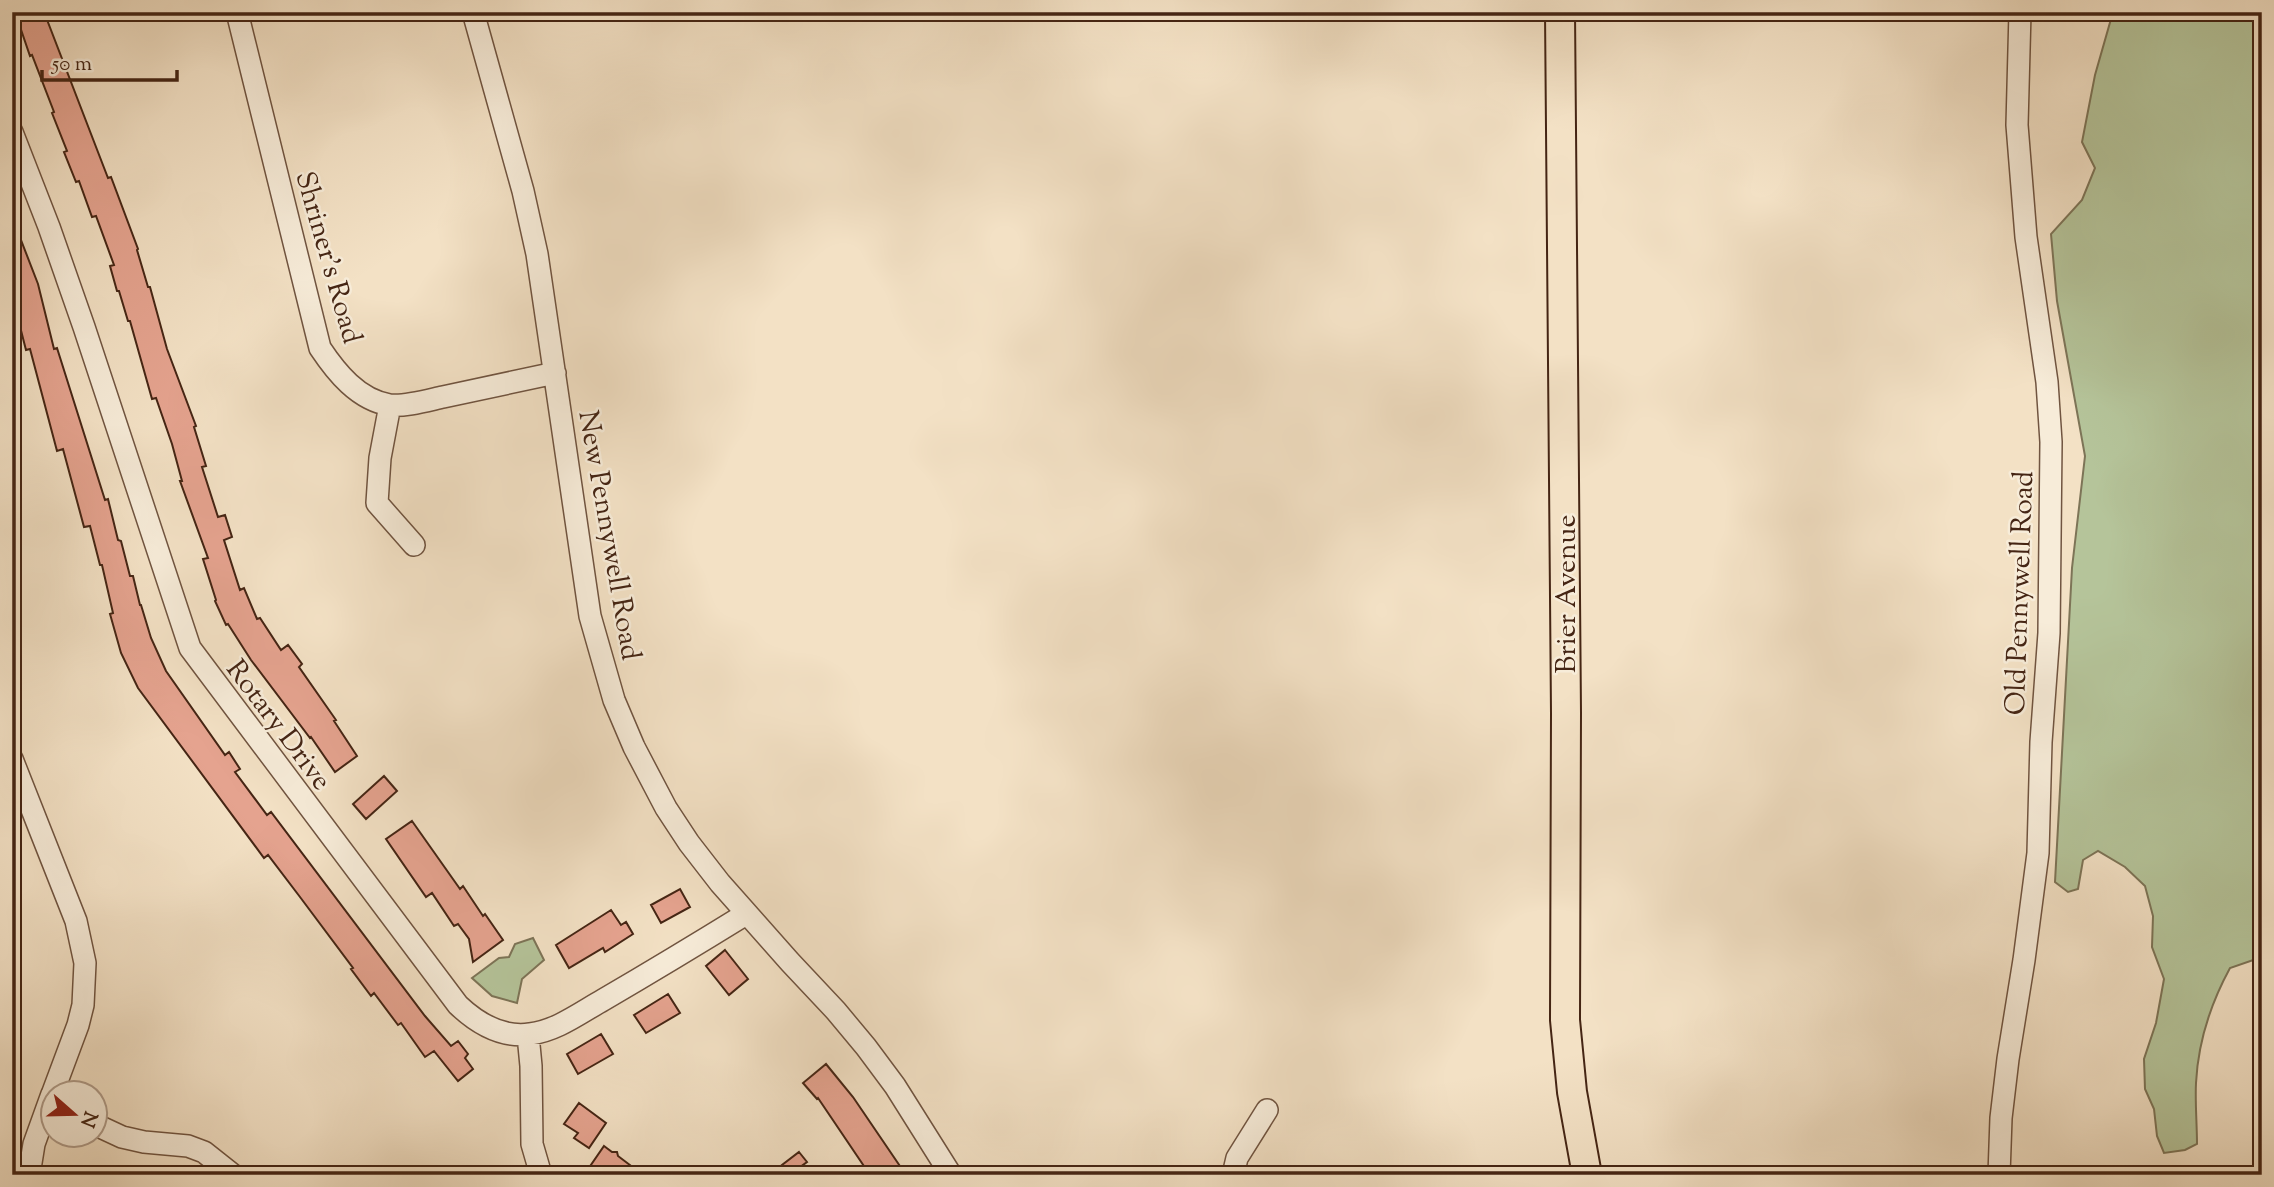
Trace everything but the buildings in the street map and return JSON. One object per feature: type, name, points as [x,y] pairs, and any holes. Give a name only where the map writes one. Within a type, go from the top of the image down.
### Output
[{"type":"main road","name":"Brier Avenue","points":[[1560,12],[1566,713],[1565,1020],[1572,1092],[1587,1175]]},
{"type":"street","name":"Shriner's Road","points":[[237,12],[320,348],[348,384],[368,397],[390,405]]},
{"type":"street","name":"New Pennywell Road","points":[[473,12],[523,191],[537,254],[590,616],[614,700],[634,747],[666,808],[689,843],[746,914],[836,1011],[866,1048],[895,1086],[951,1175]]},
{"type":"street","name":"Old Pennywell Road","points":[[1999,1175],[2001,1118],[2008,1059],[2025,960],[2038,853],[2041,742],[2049,619],[2051,442],[2046,382],[2026,237],[2017,125],[2020,12]]},
{"type":"street","name":"Rotary Drive","points":[[12,132],[67,276],[190,648],[458,1005],[470,1017],[485,1026],[503,1033],[528,1035],[561,1024],[702,943],[746,914]]},
{"type":"street","points":[[414,545],[377,503],[380,458],[390,405],[422,401],[555,373]]},
{"type":"street","points":[[12,759],[76,921],[85,963],[83,1005],[59,1078]]},
{"type":"street","points":[[528,1035],[532,1144],[541,1175]]},
{"type":"street","points":[[1233,1175],[1237,1158],[1267,1111]]},
{"type":"street","points":[[108,1130],[144,1142],[188,1146],[204,1152],[233,1175]]},
{"type":"street","points":[[29,1175],[38,1134]]},
{"type":"green space","points":[[2113,12],[2262,12],[2262,957],[2230,968],[2211,1009],[2197,1068],[2197,1144],[2185,1150],[2164,1153],[2157,1136],[2154,1109],[2145,1089],[2144,1059],[2156,1023],[2164,979],[2152,947],[2153,916],[2145,886],[2125,867],[2098,851],[2083,860],[2078,889],[2068,892],[2055,882],[2072,568],[2085,456],[2057,301],[2051,234],[2082,200],[2095,168],[2082,142],[2095,75]]},
{"type":"green space","points":[[533,938],[544,960],[522,979],[517,1003],[492,996],[472,978],[499,958],[509,957],[515,944]]}]
